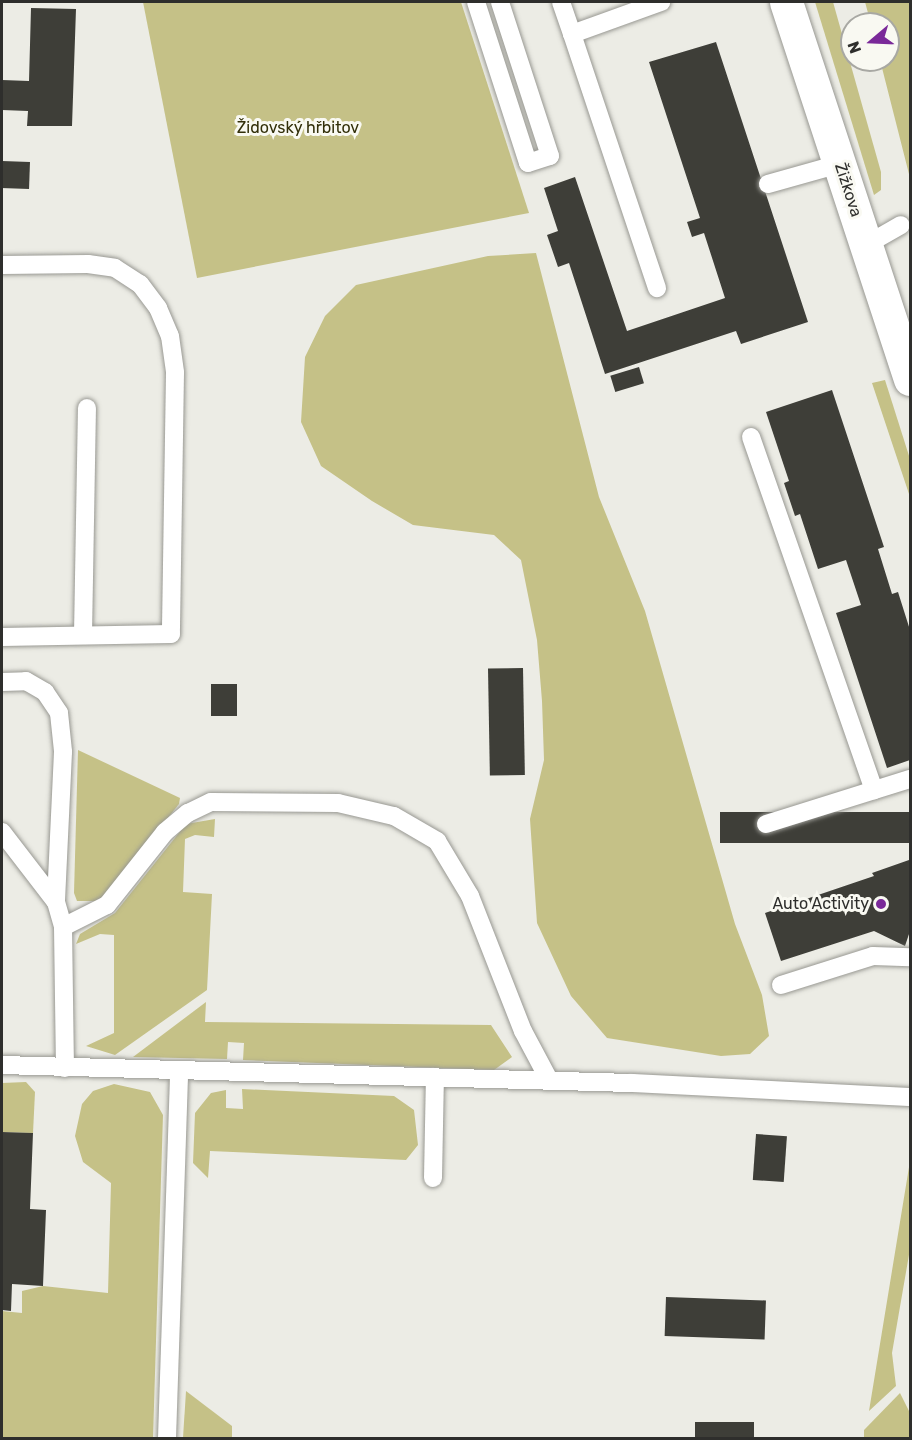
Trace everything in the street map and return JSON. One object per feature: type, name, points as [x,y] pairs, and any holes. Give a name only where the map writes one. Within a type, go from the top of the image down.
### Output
[{"type":"main road","name":"Žižkova","points":[[786,2],[910,379]]},
{"type":"lane","points":[[476,2],[528,163],[550,156],[500,2]]},
{"type":"lane","points":[[561,2],[657,288]]},
{"type":"lane","points":[[572,34],[661,2]]},
{"type":"lane","points":[[768,184],[839,164]]},
{"type":"lane","points":[[866,245],[901,225]]},
{"type":"lane","points":[[2,266],[88,264],[115,268],[140,284],[158,308],[170,336],[175,373],[171,634],[2,637]]},
{"type":"lane","points":[[82,635],[87,408]]},
{"type":"lane","points":[[751,437],[874,790]]},
{"type":"lane","points":[[2,682],[26,681],[45,692],[59,713],[63,752],[57,902],[63,927],[65,1068]]},
{"type":"lane","points":[[766,824],[910,779]]},
{"type":"lane","points":[[63,927],[107,905],[165,832],[188,813],[212,802],[338,803],[394,816],[437,841],[470,896],[523,1031],[549,1080]]},
{"type":"lane","points":[[2,832],[57,902]]},
{"type":"lane","points":[[781,985],[873,956],[910,957]]},
{"type":"lane","points":[[2,1065],[549,1080],[910,1097]]},
{"type":"lane","points":[[167,1438],[179,1071]]},
{"type":"lane","points":[[433,1178],[435,1077]]},
{"type":"green space","name":"Židovský hřbitov","points":[[143,2],[461,2],[529,213],[197,278]]},
{"type":"green space","points":[[815,2],[833,2],[840,27],[840,72],[853,72],[881,172],[881,190],[874,195]]},
{"type":"green space","points":[[865,2],[910,2],[910,178],[883,72],[900,72],[900,12],[868,12]]},
{"type":"green space","points":[[536,253],[599,497],[645,611],[735,924],[762,995],[769,1036],[750,1054],[721,1056],[607,1038],[571,996],[537,923],[530,819],[544,760],[542,701],[537,640],[521,560],[494,535],[413,525],[372,501],[321,466],[301,422],[305,357],[325,316],[356,285],[488,256]]},
{"type":"green space","points":[[885,380],[910,459],[910,497],[872,383]]},
{"type":"green space","points":[[78,750],[180,798],[179,804],[103,899],[96,901],[77,901],[74,893]]},
{"type":"green space","points":[[215,819],[214,837],[195,835],[185,839],[183,892],[212,894],[207,990],[115,1055],[86,1046],[114,1033],[114,935],[100,934],[76,944],[80,934],[115,913],[186,824]]},
{"type":"green space","points":[[206,1002],[205,1022],[491,1025],[512,1057],[494,1070],[243,1060],[244,1043],[228,1042],[227,1059],[133,1057]]},
{"type":"green space","points":[[26,1082],[35,1092],[33,1133],[2,1132],[2,1083]]},
{"type":"green space","points":[[114,1084],[150,1092],[163,1115],[153,1438],[2,1438],[2,1311],[22,1313],[22,1291],[43,1286],[108,1293],[111,1183],[83,1162],[75,1136],[82,1104],[93,1091]]},
{"type":"green space","points":[[242,1089],[394,1096],[414,1110],[418,1145],[406,1160],[210,1151],[208,1178],[193,1163],[195,1113],[211,1093],[226,1090],[226,1108],[243,1109]]},
{"type":"green space","points":[[910,1161],[910,1249],[892,1353],[896,1386],[869,1411]]},
{"type":"green space","points":[[186,1391],[232,1426],[232,1438],[183,1438]]},
{"type":"green space","points":[[900,1393],[910,1413],[910,1438],[864,1438],[864,1430]]},
{"type":"building","points":[[31,8],[76,9],[72,126],[27,126],[28,111],[2,110],[2,80],[29,81]]},
{"type":"building","points":[[716,42],[808,322],[741,344],[736,331],[605,374],[569,263],[558,267],[547,235],[558,231],[544,188],[575,177],[627,331],[725,298],[704,233],[692,237],[687,222],[700,218],[649,62]]},
{"type":"building","points":[[2,161],[30,162],[29,189],[2,188]]},
{"type":"building","points":[[639,367],[644,383],[615,392],[610,376]]},
{"type":"building","points":[[832,390],[884,547],[878,549],[892,594],[898,592],[910,630],[910,760],[887,768],[836,613],[861,605],[846,560],[818,569],[800,514],[795,516],[784,483],[789,481],[766,412]]},
{"type":"building","points":[[523,668],[525,775],[490,776],[488,669]]},
{"type":"building","points":[[211,684],[237,684],[237,716],[211,716]]},
{"type":"building","points":[[720,812],[910,812],[910,843],[720,843]]},
{"type":"building","points":[[909,860],[910,931],[905,946],[874,931],[781,961],[765,913],[874,876],[872,873]]},
{"type":"building","points":[[2,1132],[33,1133],[30,1209],[46,1210],[43,1286],[12,1284],[11,1311],[2,1310]]},
{"type":"building","points":[[756,1134],[787,1136],[784,1182],[753,1180]]},
{"type":"building","points":[[666,1297],[766,1300],[765,1339],[665,1336]]},
{"type":"building","points":[[695,1422],[754,1422],[754,1438],[695,1438]]},
{"type":"place","name":"Auto Activity","points":[[881,904]]}]
